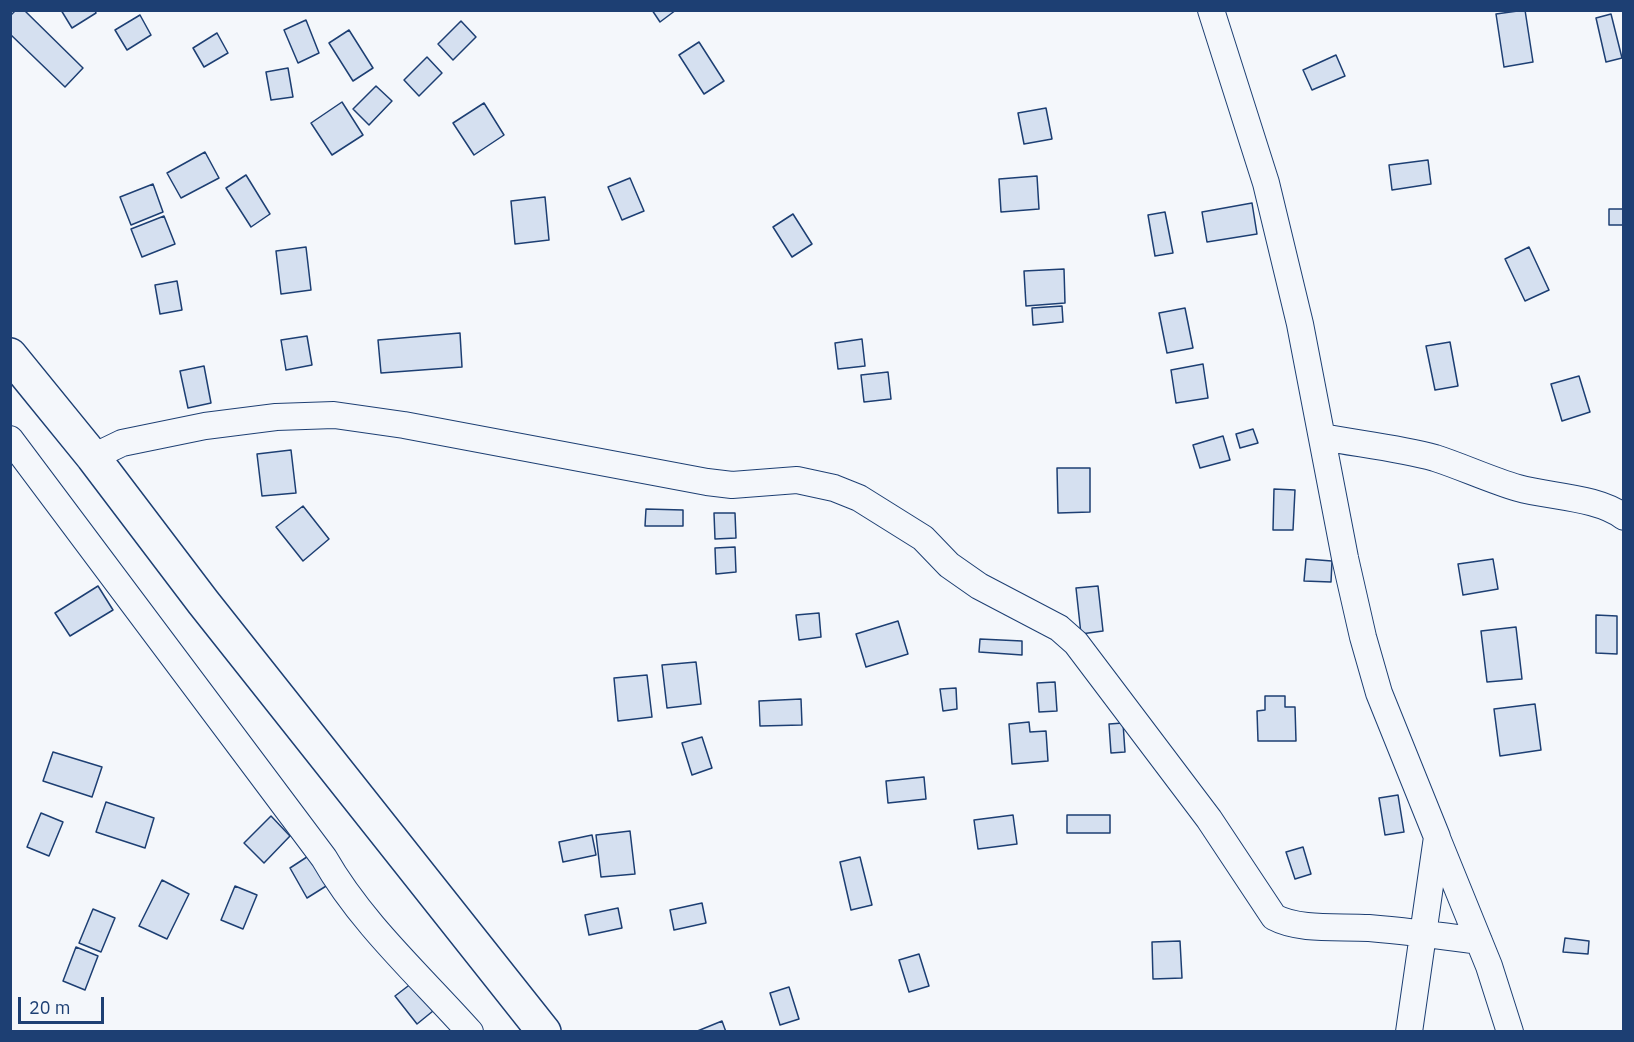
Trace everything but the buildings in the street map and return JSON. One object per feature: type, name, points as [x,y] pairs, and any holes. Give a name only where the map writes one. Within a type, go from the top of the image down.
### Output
[{"type":"main road","points":[[10,355],[93,457],[203,602],[544,1032]]},
{"type":"street","points":[[1211,10],[1266,183],[1300,324],[1363,637],[1379,693],[1479,940],[1510,1032]]},
{"type":"street","points":[[93,457],[122,443],[206,426],[276,417],[334,415],[404,425],[707,482],[732,485],[797,480],[834,488],[859,498],[923,538],[949,565],[979,586],[1052,624],[1076,643],[1209,819],[1274,917],[1284,922],[1479,940]]},
{"type":"street","points":[[1322,437],[1434,458],[1515,487],[1554,498],[1598,504],[1614,509],[1623,517]]},
{"type":"street","points":[[10,439],[324,858],[336,879],[366,917],[470,1032]]},
{"type":"street","points":[[1409,1032],[1425,934],[1437,837]]}]
